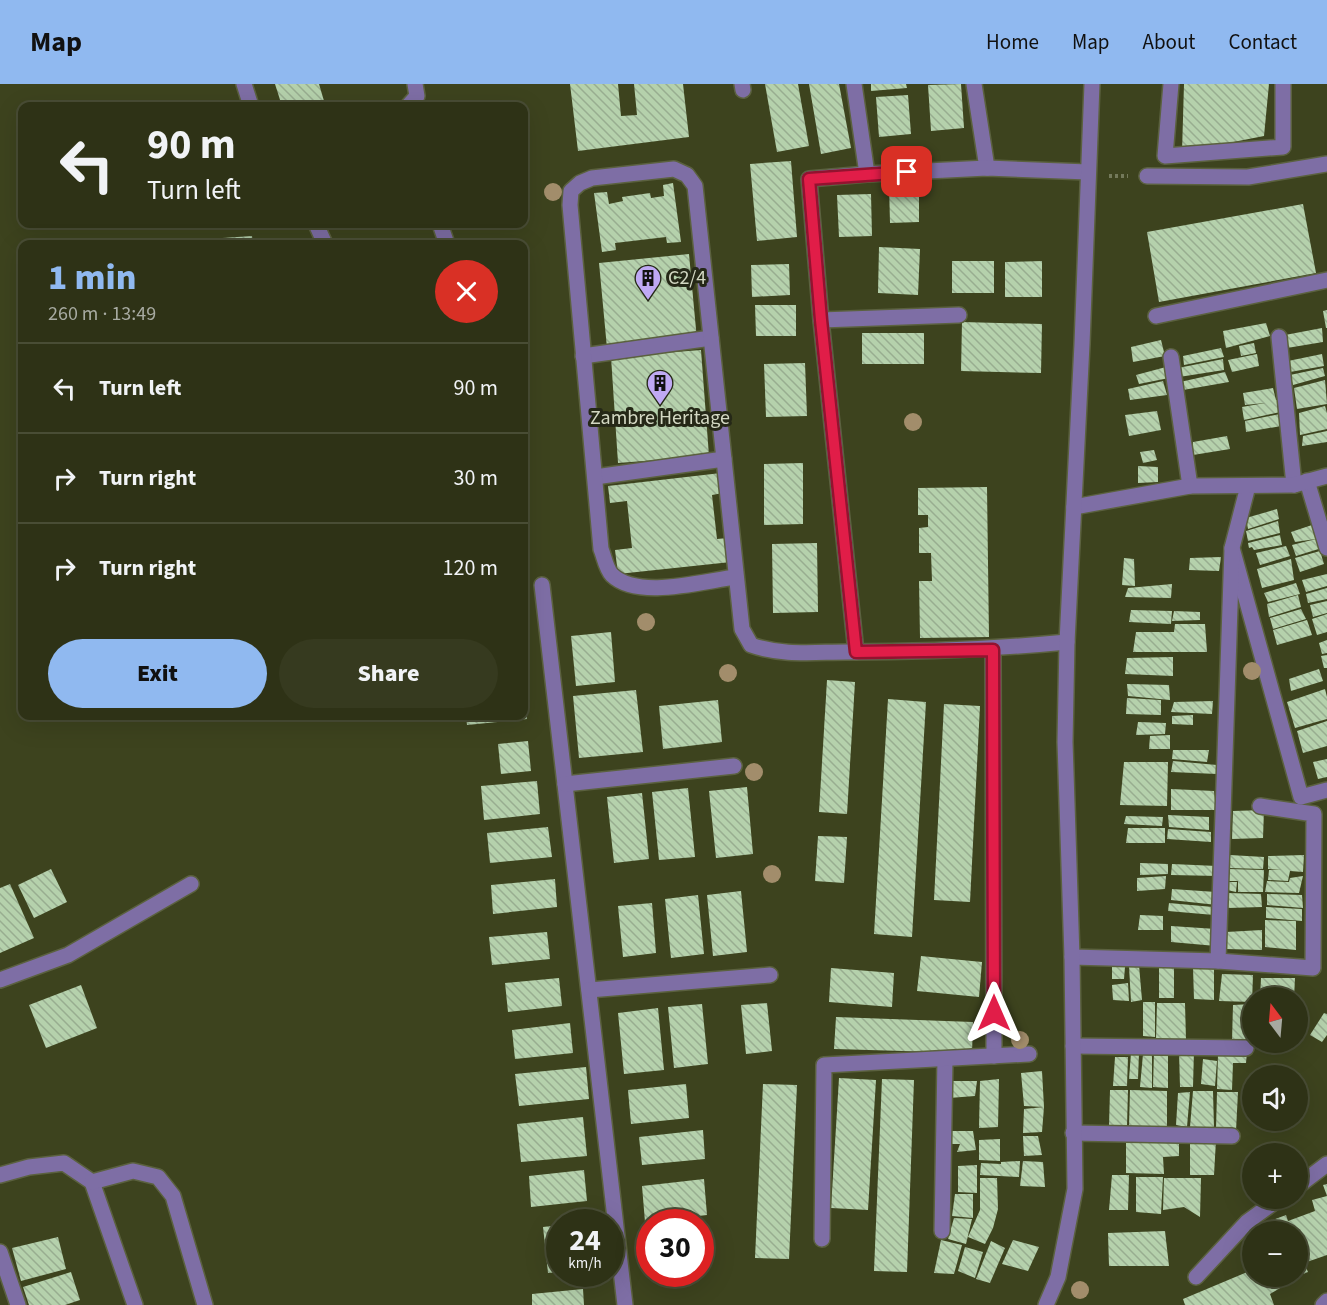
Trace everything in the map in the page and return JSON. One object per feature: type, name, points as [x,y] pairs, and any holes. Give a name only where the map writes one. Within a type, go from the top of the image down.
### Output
[{"type":"street","points":[[244,84],[250,102]]},
{"type":"street","points":[[414,102],[417,96],[415,84]]},
{"type":"street","points":[[854,84],[867,174]]},
{"type":"street","points":[[974,84],[987,168]]},
{"type":"street","points":[[1046,1305],[1058,1277],[1075,1189],[1072,957],[1065,742],[1067,642],[1092,84]]},
{"type":"street","points":[[1172,84],[1165,156],[1283,147],[1283,84]]},
{"type":"street","points":[[1147,176],[1248,177],[1327,164]]},
{"type":"street","points":[[856,652],[821,320],[809,179],[987,168],[1088,174]]},
{"type":"street","points":[[736,577],[660,588],[630,586],[610,574],[601,549],[570,205],[571,191],[592,177],[674,169],[687,175],[695,186],[742,629],[751,645],[771,652],[856,652],[993,650],[1067,642]]},
{"type":"street","points":[[1156,316],[1327,280]]},
{"type":"street","points":[[821,320],[959,315]]},
{"type":"street","points":[[1279,337],[1301,483],[1327,548]]},
{"type":"street","points":[[584,356],[711,338]]},
{"type":"street","points":[[1171,357],[1190,486]]},
{"type":"street","points":[[595,477],[724,459]]},
{"type":"street","points":[[1074,507],[1190,486],[1301,483],[1327,476]]},
{"type":"street","points":[[1218,962],[1232,548],[1248,486]]},
{"type":"street","points":[[1232,548],[1301,797],[1327,790]]},
{"type":"street","points":[[542,585],[625,1305]]},
{"type":"street","points":[[993,650],[994,1056]]},
{"type":"street","points":[[565,784],[734,766]]},
{"type":"street","points":[[1072,957],[1313,968],[1314,814],[1260,806]]},
{"type":"street","points":[[0,980],[68,955],[190,884]]},
{"type":"street","points":[[589,990],[770,975]]},
{"type":"street","points":[[1073,1046],[1242,1048]]},
{"type":"street","points":[[822,1239],[824,1065],[1029,1054]]},
{"type":"street","points":[[942,1231],[945,1059]]},
{"type":"street","points":[[1073,1133],[1233,1136]]},
{"type":"street","points":[[0,1175],[29,1167],[64,1163],[92,1182],[135,1305]]},
{"type":"street","points":[[1308,1178],[1327,1164]]},
{"type":"street","points":[[92,1182],[134,1171],[158,1177],[173,1196],[205,1305]]},
{"type":"street","points":[[1196,1277],[1246,1222],[1264,1209]]},
{"type":"street","points":[[0,1252],[18,1305]]},
{"type":"street","points":[[1323,1305],[1327,1301]]},
{"type":"path","points":[[1088,174],[1147,176]]},
{"type":"building","points":[[275,84],[319,84],[324,101],[321,102],[281,102]]},
{"type":"building","points":[[570,84],[618,84],[621,116],[637,115],[634,84],[683,84],[689,137],[578,151]]},
{"type":"building","points":[[765,84],[798,84],[809,146],[777,152]]},
{"type":"building","points":[[809,84],[839,84],[851,148],[821,154]]},
{"type":"building","points":[[871,84],[906,84],[907,88],[871,91]]},
{"type":"building","points":[[961,84],[964,128],[931,131],[928,85]]},
{"type":"building","points":[[1184,84],[1269,84],[1264,136],[1182,152]]},
{"type":"building","points":[[908,95],[911,134],[879,137],[876,97]]},
{"type":"building","points":[[791,161],[797,237],[757,241],[750,164]]},
{"type":"building","points":[[673,183],[681,242],[667,243],[666,237],[615,243],[616,250],[602,252],[594,193],[607,192],[609,204],[623,201],[622,197],[650,193],[651,198],[664,196],[663,185]]},
{"type":"building","points":[[889,185],[919,185],[919,222],[890,223]]},
{"type":"building","points":[[871,194],[872,236],[839,237],[837,195]]},
{"type":"building","points":[[1303,204],[1316,273],[1159,302],[1147,232]]},
{"type":"building","points":[[252,236],[252,240],[193,240]]},
{"type":"building","points":[[879,247],[920,249],[918,295],[878,293]]},
{"type":"building","name":"C2/4","points":[[689,254],[697,340],[607,348],[599,263]]},
{"type":"building","points":[[952,261],[994,261],[994,293],[952,293]]},
{"type":"building","points":[[1042,261],[1042,297],[1005,297],[1005,262]]},
{"type":"building","points":[[789,264],[790,295],[752,297],[751,265]]},
{"type":"building","points":[[755,305],[796,305],[796,336],[756,336]]},
{"type":"building","points":[[1327,310],[1327,328],[1326,328],[1323,311]]},
{"type":"building","points":[[962,322],[1042,324],[1041,373],[961,371]]},
{"type":"building","points":[[1266,323],[1270,336],[1226,348],[1223,331]]},
{"type":"building","points":[[1322,328],[1323,342],[1287,348],[1285,335]]},
{"type":"building","points":[[862,333],[924,333],[924,364],[862,364]]},
{"type":"building","points":[[1161,340],[1165,356],[1133,362],[1131,347]]},
{"type":"building","points":[[1254,343],[1256,353],[1241,356],[1239,346]]},
{"type":"building","points":[[1221,348],[1224,357],[1184,365],[1183,356]]},
{"type":"building","name":"Zambre Heritage","points":[[701,350],[709,456],[618,463],[611,357]]},
{"type":"building","points":[[1257,354],[1259,366],[1232,372],[1228,360]]},
{"type":"building","points":[[1322,354],[1324,366],[1290,372],[1288,361]]},
{"type":"building","points":[[1223,359],[1224,370],[1179,377],[1178,368]]},
{"type":"building","points":[[805,363],[807,416],[766,417],[764,364]]},
{"type":"building","points":[[1166,367],[1169,378],[1139,384],[1136,375]]},
{"type":"building","points":[[1323,368],[1325,376],[1293,385],[1290,375]]},
{"type":"building","points":[[1225,372],[1229,382],[1183,390],[1180,382]]},
{"type":"building","points":[[1325,380],[1327,404],[1297,409],[1294,388]]},
{"type":"building","points":[[1163,381],[1167,395],[1130,400],[1128,389]]},
{"type":"building","points":[[1273,388],[1276,400],[1281,399],[1285,411],[1244,420],[1242,407],[1265,403],[1245,405],[1243,393]]},
{"type":"building","points":[[1325,406],[1327,429],[1300,435],[1299,413]]},
{"type":"building","points":[[1157,411],[1161,430],[1129,436],[1125,415]]},
{"type":"building","points":[[1285,413],[1287,425],[1246,432],[1245,421]]},
{"type":"building","points":[[1327,431],[1327,442],[1302,446],[1303,436]]},
{"type":"building","points":[[1227,436],[1230,449],[1193,455],[1193,442]]},
{"type":"building","points":[[1154,450],[1157,460],[1143,463],[1140,452]]},
{"type":"building","points":[[803,463],[803,524],[764,525],[764,464]]},
{"type":"building","points":[[1138,466],[1158,467],[1158,482],[1138,483]]},
{"type":"building","points":[[721,473],[723,493],[712,495],[717,539],[728,538],[731,562],[618,574],[615,550],[632,548],[627,501],[610,503],[608,486]]},
{"type":"building","points":[[987,487],[989,637],[920,638],[919,581],[932,581],[931,553],[919,553],[919,528],[928,527],[928,515],[918,515],[918,488]]},
{"type":"building","points":[[1277,509],[1279,519],[1248,529],[1246,518]]},
{"type":"building","points":[[1278,521],[1280,533],[1248,541],[1246,531]]},
{"type":"building","points":[[1318,523],[1325,547],[1296,556],[1292,545],[1316,539],[1295,542],[1291,532]]},
{"type":"building","points":[[1280,535],[1282,545],[1254,550],[1252,547],[1249,548],[1248,543]]},
{"type":"building","points":[[817,543],[818,612],[773,613],[772,544]]},
{"type":"building","points":[[1286,546],[1290,556],[1260,565],[1256,553]]},
{"type":"building","points":[[1320,551],[1324,564],[1300,572],[1295,558]]},
{"type":"building","points":[[1221,557],[1219,571],[1189,570],[1190,558]]},
{"type":"building","points":[[1124,558],[1134,559],[1135,586],[1122,585]]},
{"type":"building","points":[[1291,559],[1294,580],[1262,588],[1257,569]]},
{"type":"building","points":[[1327,574],[1327,586],[1306,592],[1302,580]]},
{"type":"building","points":[[1296,583],[1300,594],[1268,602],[1264,593]]},
{"type":"building","points":[[1172,584],[1171,598],[1125,597],[1128,588]]},
{"type":"building","points":[[1327,588],[1327,599],[1308,603],[1306,594]]},
{"type":"building","points":[[1298,595],[1301,607],[1269,617],[1267,604]]},
{"type":"building","points":[[1327,601],[1327,613],[1313,617],[1310,605]]},
{"type":"building","points":[[1301,609],[1306,619],[1273,629],[1270,618]]},
{"type":"building","points":[[1131,610],[1172,611],[1171,624],[1129,622]]},
{"type":"building","points":[[1174,611],[1200,612],[1200,620],[1172,621]]},
{"type":"building","points":[[1327,614],[1327,632],[1317,635],[1312,619]]},
{"type":"building","points":[[1307,620],[1312,635],[1277,645],[1273,630]]},
{"type":"building","points":[[1175,624],[1205,624],[1207,652],[1133,652],[1136,632],[1174,632]]},
{"type":"building","points":[[611,632],[615,682],[576,686],[571,636]]},
{"type":"building","points":[[1327,640],[1327,653],[1322,654],[1319,643]]},
{"type":"building","points":[[1327,655],[1327,668],[1324,668],[1321,656]]},
{"type":"building","points":[[1173,657],[1173,676],[1125,674],[1127,658]]},
{"type":"building","points":[[1319,669],[1323,681],[1291,691],[1289,679]]},
{"type":"building","points":[[827,680],[855,682],[847,814],[819,812]]},
{"type":"building","points":[[1127,684],[1169,685],[1170,700],[1128,696]]},
{"type":"building","points":[[1325,689],[1327,719],[1295,728],[1287,702]]},
{"type":"building","points":[[636,690],[643,752],[579,758],[573,696]]},
{"type":"building","points":[[1127,698],[1161,700],[1161,715],[1126,714]]},
{"type":"building","points":[[888,699],[926,702],[912,937],[874,934]]},
{"type":"building","points":[[718,700],[722,742],[663,749],[659,706]]},
{"type":"building","points":[[1213,701],[1212,714],[1171,712],[1174,702]]},
{"type":"building","points":[[944,704],[980,706],[970,902],[934,900]]},
{"type":"building","points":[[1193,715],[1193,725],[1172,724],[1172,716]]},
{"type":"building","points":[[466,720],[517,720],[467,725]]},
{"type":"building","points":[[1327,721],[1327,746],[1303,753],[1297,731]]},
{"type":"building","points":[[1138,722],[1166,723],[1165,734],[1136,735]]},
{"type":"building","points":[[1170,735],[1170,749],[1149,749],[1150,736]]},
{"type":"building","points":[[528,741],[531,771],[501,774],[498,744]]},
{"type":"building","points":[[1173,750],[1209,750],[1207,762],[1172,759]]},
{"type":"building","points":[[1327,759],[1327,777],[1318,779],[1313,762]]},
{"type":"building","points":[[1173,761],[1217,765],[1217,774],[1171,772]]},
{"type":"building","points":[[1124,762],[1168,762],[1167,806],[1120,805]]},
{"type":"building","points":[[537,781],[540,814],[484,820],[481,786]]},
{"type":"building","points":[[747,787],[753,854],[716,858],[709,791]]},
{"type":"building","points":[[688,788],[695,857],[659,860],[652,792]]},
{"type":"building","points":[[1171,789],[1214,791],[1216,810],[1171,810]]},
{"type":"building","points":[[642,793],[649,859],[614,863],[607,797]]},
{"type":"building","points":[[1264,810],[1263,838],[1232,839],[1233,811]]},
{"type":"building","points":[[1168,815],[1209,817],[1209,830],[1169,827]]},
{"type":"building","points":[[1126,816],[1163,817],[1162,826],[1124,824]]},
{"type":"building","points":[[548,827],[552,857],[490,863],[487,833]]},
{"type":"building","points":[[1128,828],[1165,828],[1165,843],[1126,843]]},
{"type":"building","points":[[1168,829],[1211,832],[1211,842],[1167,839]]},
{"type":"building","points":[[818,836],[847,837],[844,883],[815,881]]},
{"type":"building","points":[[1230,855],[1264,857],[1263,869],[1228,868]]},
{"type":"building","points":[[1304,855],[1303,872],[1290,871],[1288,881],[1268,880],[1269,870],[1282,870],[1268,869],[1268,856]]},
{"type":"building","points":[[1140,863],[1168,864],[1168,874],[1140,875]]},
{"type":"building","points":[[1172,864],[1217,866],[1218,876],[1171,875]]},
{"type":"building","points":[[51,869],[67,902],[34,918],[18,885]]},
{"type":"building","points":[[1228,869],[1264,870],[1263,892],[1238,892],[1238,881],[1228,881]]},
{"type":"building","points":[[1166,876],[1165,889],[1137,891],[1137,878]]},
{"type":"building","points":[[1303,876],[1299,893],[1265,892],[1267,881],[1289,882],[1290,878]]},
{"type":"building","points":[[555,879],[557,907],[493,914],[491,885]]},
{"type":"building","points":[[1228,882],[1237,882],[1236,892],[1227,890]]},
{"type":"building","points":[[10,884],[34,938],[0,953],[0,888]]},
{"type":"building","points":[[1172,889],[1216,892],[1217,905],[1171,900]]},
{"type":"building","points":[[741,891],[747,952],[713,956],[707,895]]},
{"type":"building","points":[[1228,893],[1261,894],[1262,907],[1228,908]]},
{"type":"building","points":[[1267,894],[1302,895],[1303,908],[1267,905]]},
{"type":"building","points":[[698,895],[704,954],[671,958],[665,899]]},
{"type":"building","points":[[652,903],[656,953],[623,957],[618,906]]},
{"type":"building","points":[[1169,903],[1213,907],[1214,915],[1168,911]]},
{"type":"building","points":[[1266,907],[1302,909],[1302,921],[1266,918]]},
{"type":"building","points":[[1140,915],[1163,916],[1163,930],[1138,930]]},
{"type":"building","points":[[1265,920],[1296,921],[1296,950],[1265,947]]},
{"type":"building","points":[[1171,926],[1216,929],[1216,946],[1171,942]]},
{"type":"building","points":[[1262,930],[1262,950],[1226,949],[1226,932]]},
{"type":"building","points":[[547,932],[550,959],[492,965],[489,937]]},
{"type":"building","points":[[921,956],[982,962],[979,997],[917,991]]},
{"type":"building","points":[[1174,962],[1174,998],[1159,998],[1159,963]]},
{"type":"building","points":[[1139,965],[1142,1000],[1131,1002],[1129,966]]},
{"type":"building","points":[[1112,967],[1125,967],[1124,979],[1112,979]]},
{"type":"building","points":[[831,968],[894,973],[892,1007],[829,1002]]},
{"type":"building","points":[[1193,968],[1214,968],[1214,1000],[1194,999]]},
{"type":"building","points":[[1222,974],[1253,975],[1253,987],[1242,987],[1242,1002],[1219,1001]]},
{"type":"building","points":[[559,978],[562,1006],[508,1012],[505,983]]},
{"type":"building","points":[[1261,978],[1295,978],[1295,987],[1261,987]]},
{"type":"building","points":[[1128,983],[1129,1001],[1113,1000],[1112,985]]},
{"type":"building","points":[[81,985],[97,1028],[46,1048],[29,1005]]},
{"type":"building","points":[[1143,1002],[1155,1002],[1155,1037],[1143,1036]]},
{"type":"building","points":[[767,1003],[772,1051],[746,1054],[741,1005]]},
{"type":"building","points":[[1157,1003],[1185,1003],[1186,1040],[1156,1039]]},
{"type":"building","points":[[702,1004],[708,1064],[674,1068],[668,1007]]},
{"type":"building","points":[[1233,1005],[1242,1005],[1242,1042],[1232,1041]]},
{"type":"building","points":[[658,1008],[664,1070],[624,1074],[618,1013]]},
{"type":"building","points":[[1324,1013],[1327,1014],[1327,1035],[1322,1042],[1310,1035]]},
{"type":"building","points":[[836,1017],[973,1022],[972,1053],[834,1049]]},
{"type":"building","points":[[570,1023],[573,1053],[515,1059],[512,1030]]},
{"type":"building","points":[[1194,1050],[1193,1087],[1180,1087],[1179,1051]]},
{"type":"building","points":[[1154,1051],[1168,1051],[1168,1088],[1153,1087]]},
{"type":"building","points":[[1131,1053],[1139,1053],[1138,1079],[1129,1079]]},
{"type":"building","points":[[1152,1053],[1152,1088],[1140,1087],[1143,1054]]},
{"type":"building","points":[[1247,1053],[1246,1063],[1233,1063],[1232,1090],[1217,1089],[1218,1054]]},
{"type":"building","points":[[1115,1057],[1128,1057],[1127,1086],[1113,1086]]},
{"type":"building","points":[[1203,1059],[1217,1061],[1215,1086],[1201,1084]]},
{"type":"building","points":[[586,1067],[589,1099],[519,1106],[515,1074]]},
{"type":"building","points":[[1042,1071],[1044,1107],[1024,1106],[1021,1073]]},
{"type":"building","points":[[839,1078],[876,1080],[868,1210],[831,1208]]},
{"type":"building","points":[[882,1079],[914,1080],[907,1272],[874,1271]]},
{"type":"building","points":[[999,1079],[998,1127],[979,1128],[980,1081]]},
{"type":"building","points":[[951,1081],[977,1081],[975,1096],[949,1098]]},
{"type":"building","points":[[686,1084],[689,1118],[631,1124],[628,1090]]},
{"type":"building","points":[[763,1084],[797,1085],[789,1259],[755,1258]]},
{"type":"building","points":[[1110,1090],[1128,1090],[1127,1126],[1109,1126]]},
{"type":"building","points":[[1130,1090],[1167,1091],[1167,1127],[1129,1126]]},
{"type":"building","points":[[1193,1091],[1213,1091],[1214,1128],[1190,1127]]},
{"type":"building","points":[[1190,1092],[1187,1127],[1176,1125],[1178,1093]]},
{"type":"building","points":[[1217,1092],[1238,1092],[1236,1131],[1216,1129]]},
{"type":"building","points":[[1044,1107],[1042,1132],[1023,1133],[1024,1109]]},
{"type":"building","points":[[583,1117],[587,1156],[521,1162],[517,1124]]},
{"type":"building","points":[[703,1130],[705,1159],[642,1165],[639,1137]]},
{"type":"building","points":[[950,1131],[973,1131],[976,1150],[957,1152],[960,1144],[950,1144]]},
{"type":"building","points":[[1023,1136],[1038,1136],[1042,1155],[1024,1156]]},
{"type":"building","points":[[1000,1139],[1000,1161],[979,1160],[979,1140]]},
{"type":"building","points":[[1190,1139],[1216,1140],[1214,1175],[1190,1175]]},
{"type":"building","points":[[1126,1140],[1179,1140],[1179,1156],[1163,1157],[1164,1174],[1126,1173]]},
{"type":"building","points":[[1020,1161],[1019,1177],[980,1175],[981,1163],[1001,1164],[1001,1162]]},
{"type":"building","points":[[1023,1161],[1043,1162],[1045,1187],[1020,1186]]},
{"type":"building","points":[[977,1165],[977,1193],[958,1192],[958,1166]]},
{"type":"building","points":[[584,1170],[587,1201],[531,1207],[529,1176]]},
{"type":"building","points":[[1112,1175],[1129,1175],[1128,1210],[1109,1210]]},
{"type":"building","points":[[1136,1177],[1163,1177],[1161,1214],[1136,1212]]},
{"type":"building","points":[[980,1178],[997,1178],[998,1209],[993,1228],[985,1244],[968,1237],[980,1210]]},
{"type":"building","points":[[1164,1178],[1201,1178],[1200,1217],[1184,1207],[1163,1210]]},
{"type":"building","points":[[704,1179],[706,1209],[644,1209],[642,1186]]},
{"type":"building","points":[[1327,1184],[1327,1196],[1323,1185]]},
{"type":"building","points":[[955,1194],[973,1194],[973,1218],[952,1216]]},
{"type":"building","points":[[1327,1196],[1327,1255],[1308,1262],[1308,1221],[1288,1221],[1315,1211],[1312,1200]]},
{"type":"building","points":[[1286,1215],[1288,1221],[1270,1221]]},
{"type":"building","points":[[954,1218],[972,1219],[966,1244],[948,1239]]},
{"type":"building","points":[[543,1227],[546,1227],[546,1255]]},
{"type":"building","points":[[1165,1231],[1169,1266],[1109,1266],[1108,1233]]},
{"type":"building","points":[[58,1237],[66,1269],[21,1281],[12,1248]]},
{"type":"building","points":[[941,1240],[962,1245],[954,1274],[934,1273]]},
{"type":"building","points":[[1013,1240],[1039,1247],[1028,1271],[1002,1264]]},
{"type":"building","points":[[991,1241],[1005,1248],[990,1283],[976,1279]]},
{"type":"building","points":[[965,1247],[983,1252],[975,1278],[958,1271]]},
{"type":"building","points":[[71,1272],[80,1300],[65,1305],[29,1305],[23,1287]]},
{"type":"building","points":[[1242,1274],[1242,1287],[1282,1287],[1270,1294],[1274,1305],[1185,1305],[1183,1299]]},
{"type":"building","points":[[583,1289],[584,1305],[532,1305],[532,1294]]},
{"type":"place","name":"C2/4","points":[[648,301]]},
{"type":"place","name":"Zambre Heritage","points":[[660,406]]},
{"type":"route","points":[[907,172],[809,179],[821,320],[856,652],[993,650],[994,1013]]}]
